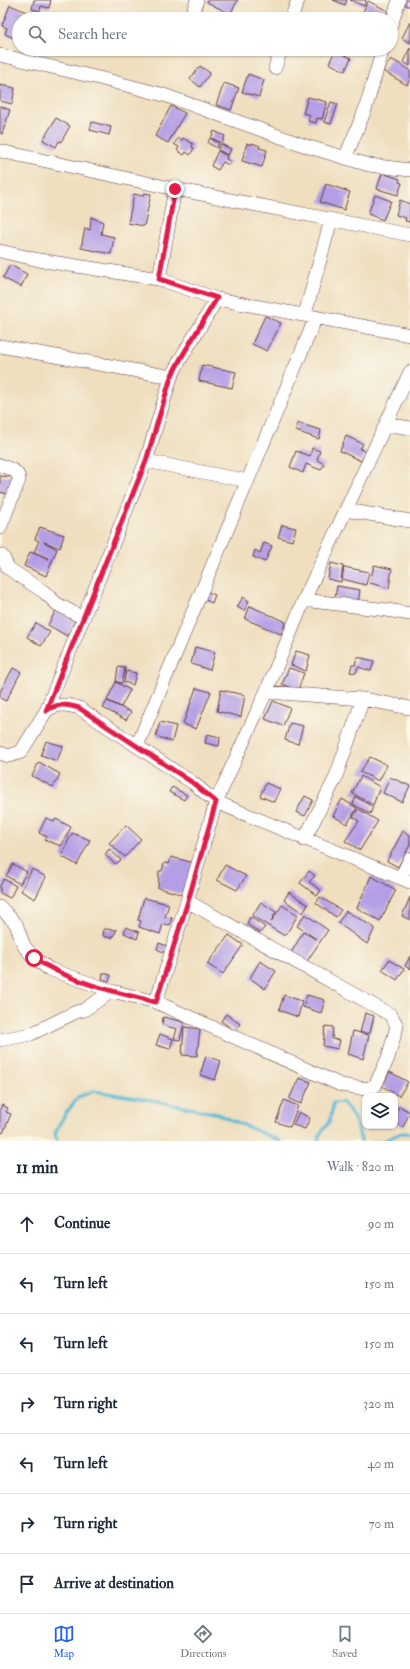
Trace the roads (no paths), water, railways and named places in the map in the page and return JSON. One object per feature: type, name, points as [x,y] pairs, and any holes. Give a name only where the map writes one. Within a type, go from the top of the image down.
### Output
[{"type":"street","points":[[294,12],[298,0]]},
{"type":"street","points":[[395,12],[399,0]]},
{"type":"street","points":[[0,55],[100,78],[164,95],[369,165],[410,170]]},
{"type":"street","points":[[274,68],[278,56]]},
{"type":"street","points":[[345,158],[365,110],[381,56]]},
{"type":"street","points":[[0,151],[175,189],[410,235]]},
{"type":"street","points":[[159,279],[175,189]]},
{"type":"street","points":[[137,746],[248,481],[311,316],[331,220]]},
{"type":"street","points":[[0,251],[39,260],[159,279],[217,298],[410,335]]},
{"type":"street","points":[[0,753],[8,756],[21,752],[46,711],[146,461],[171,377],[217,298]]},
{"type":"street","points":[[0,346],[171,377]]},
{"type":"street","points":[[156,1002],[188,901],[216,802],[266,692],[304,600],[410,372]]},
{"type":"street","points":[[386,424],[410,428]]},
{"type":"street","points":[[146,461],[248,481]]},
{"type":"street","points":[[0,465],[15,471],[19,475],[0,528]]},
{"type":"street","points":[[346,510],[410,521]]},
{"type":"street","points":[[0,555],[3,557],[8,568],[44,592],[57,604],[83,618]]},
{"type":"street","points":[[304,600],[410,614]]},
{"type":"street","points":[[266,692],[363,699],[410,708]]},
{"type":"street","points":[[304,840],[335,779],[363,699]]},
{"type":"street","points":[[46,711],[52,706],[66,704],[79,708],[193,783],[216,802],[304,840],[405,880],[410,859]]},
{"type":"street","points":[[0,907],[16,924],[24,946],[34,958],[50,968],[112,991],[156,1002],[341,1085],[366,1089],[375,1086],[388,1058],[398,1026],[391,1015],[188,901]]},
{"type":"street","points":[[0,1040],[31,1034],[76,1012],[84,1010],[112,991]]},
{"type":"waterway","points":[[57,1141],[55,1133],[64,1116],[78,1097],[94,1091],[151,1100],[218,1114],[280,1141]]},
{"type":"waterway","points":[[318,1141],[320,1134],[329,1123],[333,1103],[342,1102],[349,1110],[354,1120],[361,1141]]},
{"type":"waterway","points":[[383,1141],[401,1133],[410,1133]]}]
